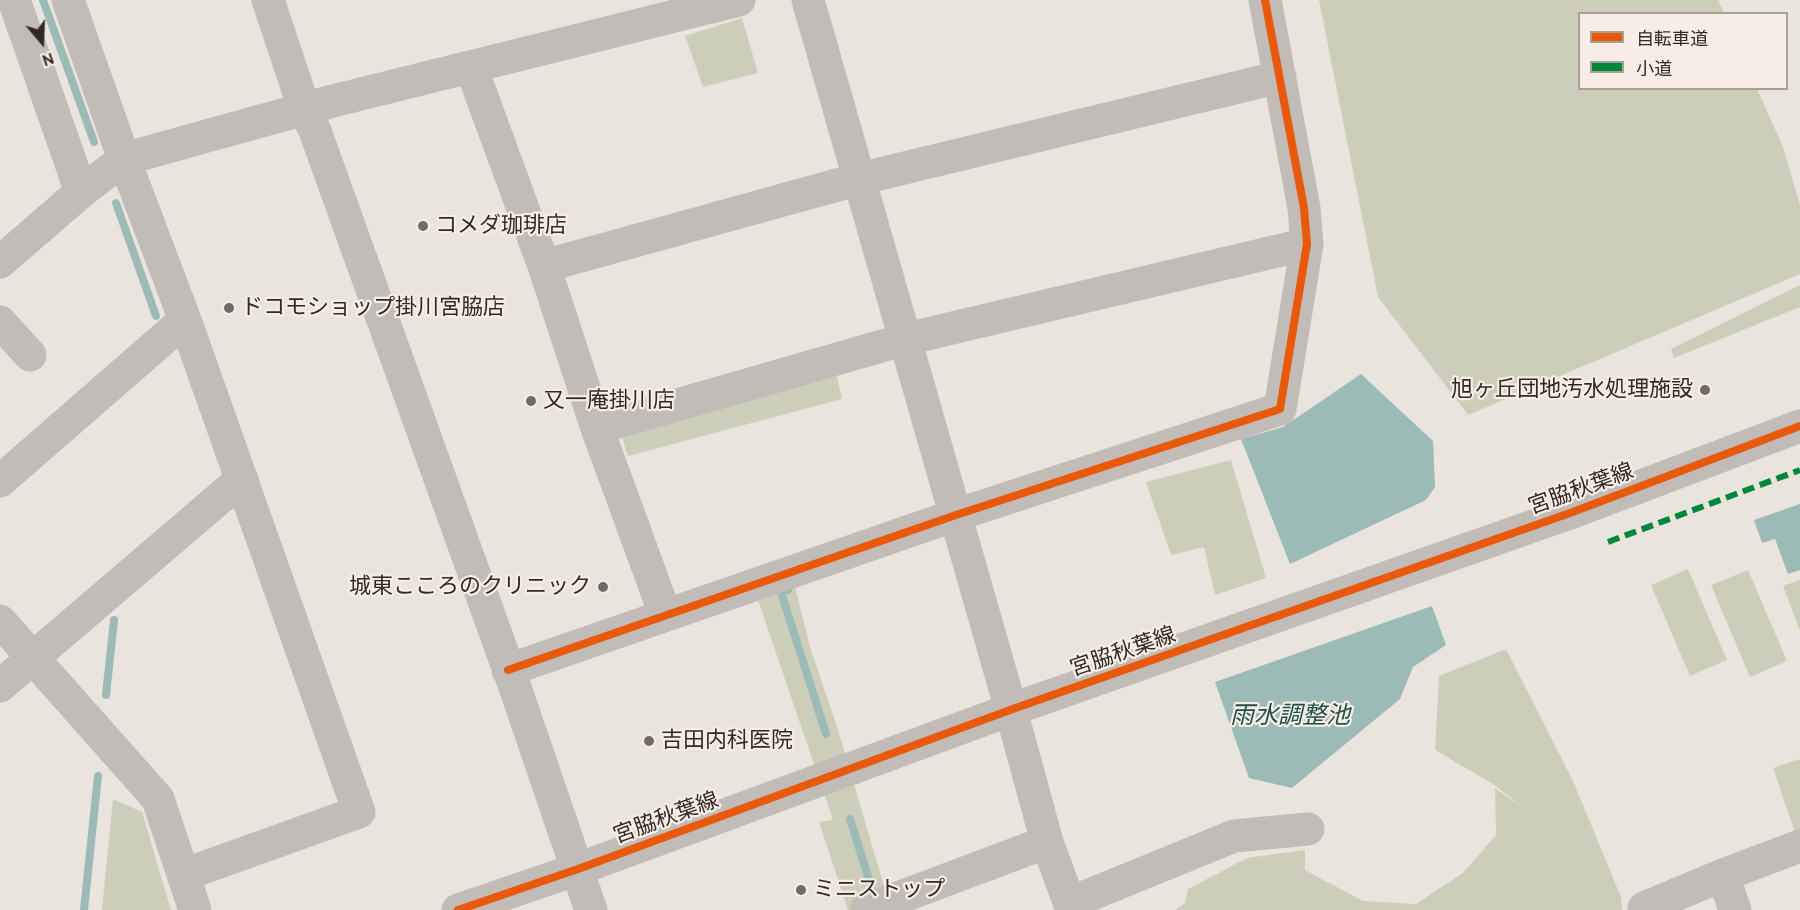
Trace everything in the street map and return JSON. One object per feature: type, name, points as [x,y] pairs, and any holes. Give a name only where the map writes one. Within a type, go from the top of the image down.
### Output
[{"type":"street","points":[[14,0],[81,192]]},
{"type":"street","points":[[68,0],[242,479],[359,812],[183,875]]},
{"type":"street","points":[[268,0],[304,108],[315,131],[516,690],[591,910]]},
{"type":"street","points":[[0,262],[81,192],[124,159],[304,108],[739,0]]},
{"type":"street","points":[[808,0],[1047,842],[1071,907],[1234,836],[1308,829]]},
{"type":"street","points":[[508,670],[956,515],[1280,409],[1307,244],[1304,208],[1265,0]]},
{"type":"street","points":[[471,67],[544,266],[597,428],[666,614]]},
{"type":"street","points":[[544,266],[859,179],[1280,77]]},
{"type":"street","points":[[597,428],[906,339],[1307,244]]},
{"type":"street","points":[[0,481],[185,320]]},
{"type":"street","points":[[0,322],[30,356]]},
{"type":"street","name":"宮脇秋葉線","points":[[458,910],[578,869],[1010,710],[1559,517],[1800,426]]},
{"type":"street","points":[[0,686],[242,479]]},
{"type":"street","points":[[0,621],[158,799],[195,910]]},
{"type":"street","points":[[885,907],[1047,842]]},
{"type":"street","points":[[1644,910],[1644,908],[1723,875],[1800,846]]},
{"type":"street","points":[[1723,875],[1735,910]]},
{"type":"green space","points":[[1319,0],[1718,0],[1724,12],[1578,12],[1578,90],[1757,90],[1783,147],[1800,205],[1800,274],[1468,415],[1378,297]]},
{"type":"green space","points":[[742,18],[758,73],[703,87],[685,36]]},
{"type":"green space","points":[[1800,285],[1800,307],[1674,358],[1671,349]]},
{"type":"green space","points":[[836,372],[842,399],[628,456],[621,434]]},
{"type":"green space","points":[[1231,460],[1266,578],[1215,595],[1204,547],[1171,555],[1146,482]]},
{"type":"green space","points":[[1688,569],[1727,660],[1690,676],[1651,585]]},
{"type":"green space","points":[[1748,570],[1787,661],[1750,677],[1711,585]]},
{"type":"green space","points":[[1800,580],[1800,631],[1783,586]]},
{"type":"green space","points":[[795,587],[810,647],[838,730],[891,910],[848,910],[819,822],[833,820],[758,600]]},
{"type":"green space","points":[[1506,649],[1573,781],[1621,897],[1622,910],[1175,910],[1185,903],[1188,889],[1247,858],[1305,850],[1305,870],[1363,901],[1416,904],[1463,873],[1496,835],[1495,788],[1525,809],[1496,786],[1435,750],[1439,676]]},
{"type":"green space","points":[[1800,759],[1800,831],[1795,833],[1773,768]]},
{"type":"green space","points":[[113,799],[142,812],[171,910],[102,910]]},
{"type":"water","points":[[1361,374],[1433,441],[1435,487],[1426,500],[1290,564],[1241,439],[1283,427]]},
{"type":"water","points":[[1800,504],[1800,570],[1788,574],[1775,539],[1762,543],[1754,520]]},
{"type":"water","name":"雨水調整池","points":[[1432,606],[1446,645],[1413,667],[1400,699],[1292,788],[1249,778],[1215,682]]},
{"type":"waterway","points":[[43,0],[94,142]]},
{"type":"waterway","points":[[116,203],[156,316]]},
{"type":"waterway","points":[[788,590],[781,592],[826,734]]},
{"type":"waterway","points":[[106,695],[114,620]]},
{"type":"waterway","points":[[84,910],[98,776]]},
{"type":"waterway","points":[[850,819],[871,886]]},
{"type":"marked path","points":[[1608,542],[1800,470]]},
{"type":"cycle path","points":[[508,670],[956,515],[1280,409],[1307,244],[1304,208],[1265,0]]},
{"type":"cycle path","points":[[458,910],[578,869],[1010,710],[1570,513],[1800,426]]},
{"type":"place","name":"コメダ珈琲店","points":[[423,226]]},
{"type":"place","name":"ドコモショップ掛川宮脇店","points":[[229,308]]},
{"type":"place","name":"旭ヶ丘団地汚水処理施設","points":[[1705,390]]},
{"type":"place","name":"又一庵掛川店","points":[[531,401]]},
{"type":"place","name":"城東こころのクリニック","points":[[603,587]]},
{"type":"place","name":"吉田内科医院","points":[[649,741]]},
{"type":"place","name":"ミニストップ","points":[[801,890]]}]
